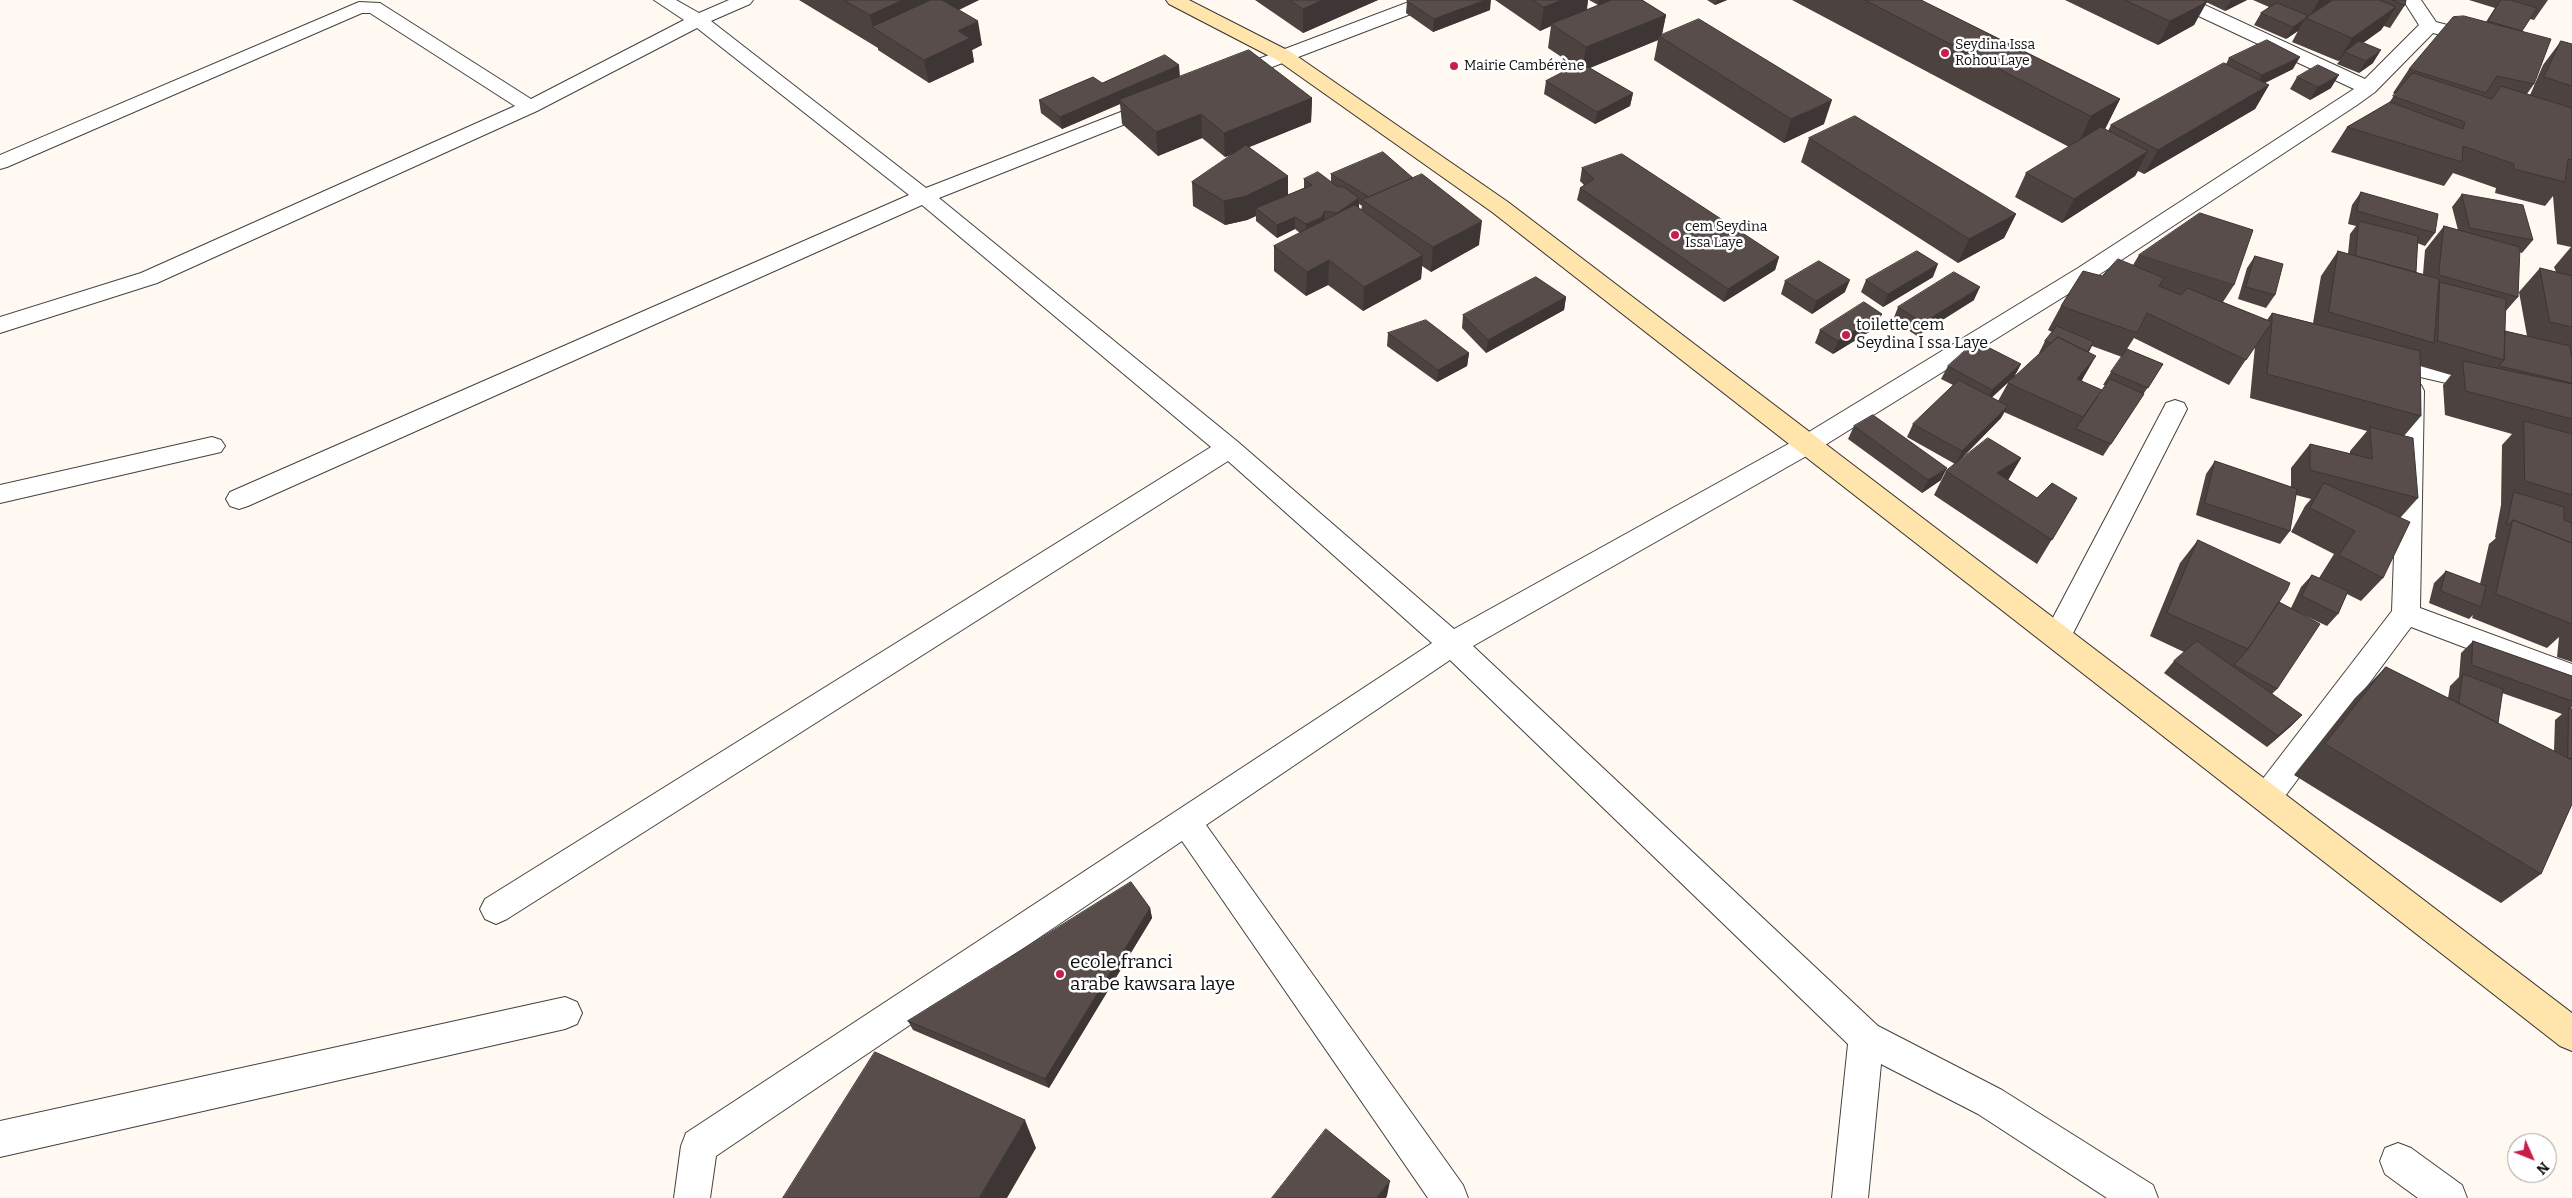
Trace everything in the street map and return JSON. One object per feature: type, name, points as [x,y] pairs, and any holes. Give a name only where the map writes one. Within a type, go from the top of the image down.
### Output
[{"type":"main road","points":[[1176,0],[1284,56],[1500,207],[2572,1034]]},
{"type":"street","points":[[663,0],[698,20],[924,196],[1229,448],[1452,644],[1866,1038],[1990,1102],[2140,1198]]},
{"type":"street","points":[[0,325],[149,278],[530,107],[698,20],[744,0]]},
{"type":"street","points":[[1210,84],[1431,0]]},
{"type":"street","points":[[2179,0],[2368,88]]},
{"type":"street","points":[[2412,0],[2429,26],[2468,36]]},
{"type":"street","points":[[0,162],[359,8],[368,7],[374,7],[530,107]]},
{"type":"street","points":[[692,1198],[699,1146],[1452,644],[1808,444],[2086,273],[2368,88],[2429,26]]},
{"type":"street","points":[[239,500],[924,196],[1173,99]]},
{"type":"street","points":[[2086,273],[2114,281]]},
{"type":"street","points":[[2366,356],[2412,369],[2506,389]]},
{"type":"street","points":[[2266,798],[2406,614],[2412,369]]},
{"type":"street","points":[[2057,637],[2175,409]]},
{"type":"street","points":[[0,494],[212,446]]},
{"type":"street","points":[[496,909],[1229,448]]},
{"type":"street","points":[[2406,614],[2572,676]]},
{"type":"street","points":[[1186,821],[1450,1198]]},
{"type":"street","points":[[0,1139],[566,1013]]},
{"type":"street","points":[[1850,1198],[1866,1038]]},
{"type":"street","points":[[2398,1161],[2449,1198]]},
{"type":"building","points":[[844,0],[903,0],[870,15]]},
{"type":"building","points":[[931,0],[942,0],[978,21],[958,31],[970,38],[924,60],[872,27]]},
{"type":"building","points":[[1290,0],[1323,0],[1303,9]]},
{"type":"building","points":[[1485,0],[1434,19],[1407,1]]},
{"type":"building","points":[[1533,0],[1562,0],[1544,7]]},
{"type":"building","points":[[1612,0],[1642,0],[1666,15],[1586,47],[1551,24]]},
{"type":"building","points":[[1865,0],[1921,0],[2120,99],[2091,116]]},
{"type":"building","points":[[2125,0],[2203,0],[2207,2],[2170,21]]},
{"type":"building","points":[[2333,0],[2379,0],[2396,7],[2352,38],[2306,18]]},
{"type":"building","points":[[2393,0],[2406,0],[2405,5]]},
{"type":"building","points":[[2501,0],[2510,0],[2537,8],[2522,31],[2488,21]]},
{"type":"building","points":[[2277,3],[2309,16],[2293,27],[2261,13]]},
{"type":"building","points":[[2464,16],[2551,39],[2534,84],[2497,76],[2486,93],[2409,69],[2453,17]]},
{"type":"building","points":[[1699,19],[1832,100],[1791,119],[1659,36]]},
{"type":"building","points":[[2267,40],[2300,57],[2262,75],[2229,58]]},
{"type":"building","points":[[2359,41],[2381,50],[2366,61],[2345,52]]},
{"type":"building","points":[[2561,41],[2572,44],[2572,86],[2544,77]]},
{"type":"building","points":[[1249,50],[1312,98],[1224,133],[1201,114],[1156,132],[1119,100]]},
{"type":"building","points":[[1165,55],[1179,65],[1060,117],[1039,100],[1093,77],[1102,83]]},
{"type":"building","points":[[1581,63],[1633,93],[1597,112],[1546,81]]},
{"type":"building","points":[[2224,63],[2269,85],[2158,150],[2111,125]]},
{"type":"building","points":[[2318,65],[2339,75],[2318,87],[2297,77]]},
{"type":"building","points":[[2413,73],[2492,99],[2501,86],[2572,108],[2572,160],[2568,159],[2565,182],[2514,169],[2514,164],[2463,146],[2462,162],[2347,127],[2390,102],[2463,129],[2465,122],[2393,96]]},
{"type":"building","points":[[1855,116],[2016,214],[1969,239],[1809,138]]},
{"type":"building","points":[[2101,127],[2148,151],[2074,199],[2026,173]]},
{"type":"building","points":[[1246,145],[1288,176],[1246,196],[1224,201],[1192,182]]},
{"type":"building","points":[[1383,152],[1413,178],[1369,197],[1331,174]]},
{"type":"building","name":"cem Seydina Issa Laye","points":[[1622,154],[1779,257],[1728,289],[1580,188],[1594,179],[1582,168]]},
{"type":"building","points":[[1318,172],[1338,187],[1344,187],[1359,198],[1337,213],[1325,211],[1321,218],[1306,224],[1295,217],[1277,225],[1256,208],[1312,185],[1304,179]]},
{"type":"building","points":[[1422,174],[1482,221],[1433,247],[1362,200]]},
{"type":"building","points":[[2361,192],[2438,214],[2435,233],[2357,211]]},
{"type":"building","points":[[2462,194],[2523,205],[2533,240],[2470,228]]},
{"type":"building","points":[[1355,205],[1423,255],[1364,287],[1329,260],[1307,272],[1274,246]]},
{"type":"building","points":[[2200,213],[2253,230],[2234,285],[2139,255]]},
{"type":"building","points":[[2359,221],[2418,236],[2416,272],[2356,256]]},
{"type":"building","points":[[2444,226],[2520,247],[2518,297],[2439,275]]},
{"type":"building","points":[[1917,251],[1938,264],[1888,294],[1866,280]]},
{"type":"building","points":[[2338,251],[2439,279],[2434,343],[2329,312]]},
{"type":"building","points":[[2255,256],[2283,264],[2275,295],[2246,287]]},
{"type":"building","points":[[2118,259],[2164,278],[2159,286],[2181,295],[2187,288],[2272,322],[2246,360],[2147,313],[2137,333],[2061,306],[2083,271],[2102,276]]},
{"type":"building","points":[[1819,261],[1850,280],[1816,301],[1785,281]]},
{"type":"building","points":[[2540,268],[2572,276],[2572,327],[2550,322]]},
{"type":"building","points":[[1954,272],[1980,287],[1923,323],[1898,307]]},
{"type":"building","points":[[1536,277],[1566,297],[1488,340],[1463,315]]},
{"type":"building","points":[[2440,282],[2506,299],[2504,360],[2438,341]]},
{"type":"building","points":[[1864,302],[1882,314],[1838,341],[1820,330]]},
{"type":"building","points":[[2272,313],[2420,351],[2421,416],[2267,374]]},
{"type":"building","points":[[1426,320],[1469,353],[1438,370],[1388,333]]},
{"type":"building","points":[[2057,326],[2094,342],[2087,352],[2058,337],[2051,343],[2045,341]]},
{"type":"building","points":[[2505,331],[2570,346],[2572,383],[2499,366],[2504,360]]},
{"type":"building","points":[[2058,337],[2096,356],[2077,379],[2102,390],[2083,417],[2008,383]]},
{"type":"building","points":[[1976,341],[2021,364],[1992,390],[1948,366]]},
{"type":"building","points":[[2127,349],[2163,364],[2148,388],[2111,372]]},
{"type":"building","points":[[2463,361],[2572,384],[2572,419],[2466,391]]},
{"type":"building","points":[[2110,379],[2144,394],[2111,444],[2076,429]]},
{"type":"building","points":[[1959,380],[2008,406],[1962,451],[1913,424]]},
{"type":"building","points":[[1873,415],[1947,468],[1928,480],[1854,426]]},
{"type":"building","points":[[2524,421],[2572,434],[2572,495],[2525,481]]},
{"type":"building","points":[[2370,427],[2413,438],[2418,498],[2310,470],[2310,444],[2372,459]]},
{"type":"building","points":[[1988,438],[2021,458],[1997,473],[2037,498],[2052,483],[2077,498],[2052,540],[1946,471]]},
{"type":"building","points":[[2215,461],[2297,489],[2290,531],[2205,503]]},
{"type":"building","points":[[2324,483],[2410,522],[2383,578],[2339,555],[2355,531],[2310,508]]},
{"type":"building","points":[[2514,492],[2564,507],[2564,520],[2572,523],[2572,543],[2513,520],[2507,525]]},
{"type":"building","points":[[2513,520],[2572,543],[2572,624],[2496,594]]},
{"type":"building","points":[[2198,540],[2290,583],[2248,649],[2167,613]]},
{"type":"building","points":[[2446,571],[2486,586],[2481,607],[2441,591]]},
{"type":"building","points":[[2312,575],[2348,591],[2338,614],[2302,596]]},
{"type":"building","points":[[2279,602],[2320,624],[2277,689],[2234,665],[2248,649]]},
{"type":"building","points":[[2197,641],[2302,715],[2278,736],[2174,661]]},
{"type":"building","points":[[2473,641],[2572,676],[2572,701],[2472,665]]},
{"type":"building","points":[[2386,667],[2572,760],[2572,804],[2541,874],[2325,744]]},
{"type":"building","points":[[2463,674],[2503,689],[2498,723],[2459,703]]},
{"type":"building","points":[[2569,708],[2572,709],[2572,759],[2568,758]]},
{"type":"building","name":"ecole franci arabe kawsara laye","points":[[1131,882],[1150,908],[1045,1079],[908,1021]]},
{"type":"building","points":[[875,1052],[1025,1120],[979,1198],[783,1198]]},
{"type":"building","points":[[1326,1129],[1390,1181],[1376,1198],[1272,1198]]},
{"type":"place","name":"Seydina Issa Rohou Laye","points":[[1945,53]]},
{"type":"place","name":"Mairie Cambérène","points":[[1454,66]]},
{"type":"place","name":"cem Seydina Issa Laye","points":[[1675,235]]},
{"type":"place","name":"toilette cem Seydina I ssa Laye","points":[[1846,335]]},
{"type":"place","name":"ecole franci arabe kawsara laye","points":[[1060,974]]}]
